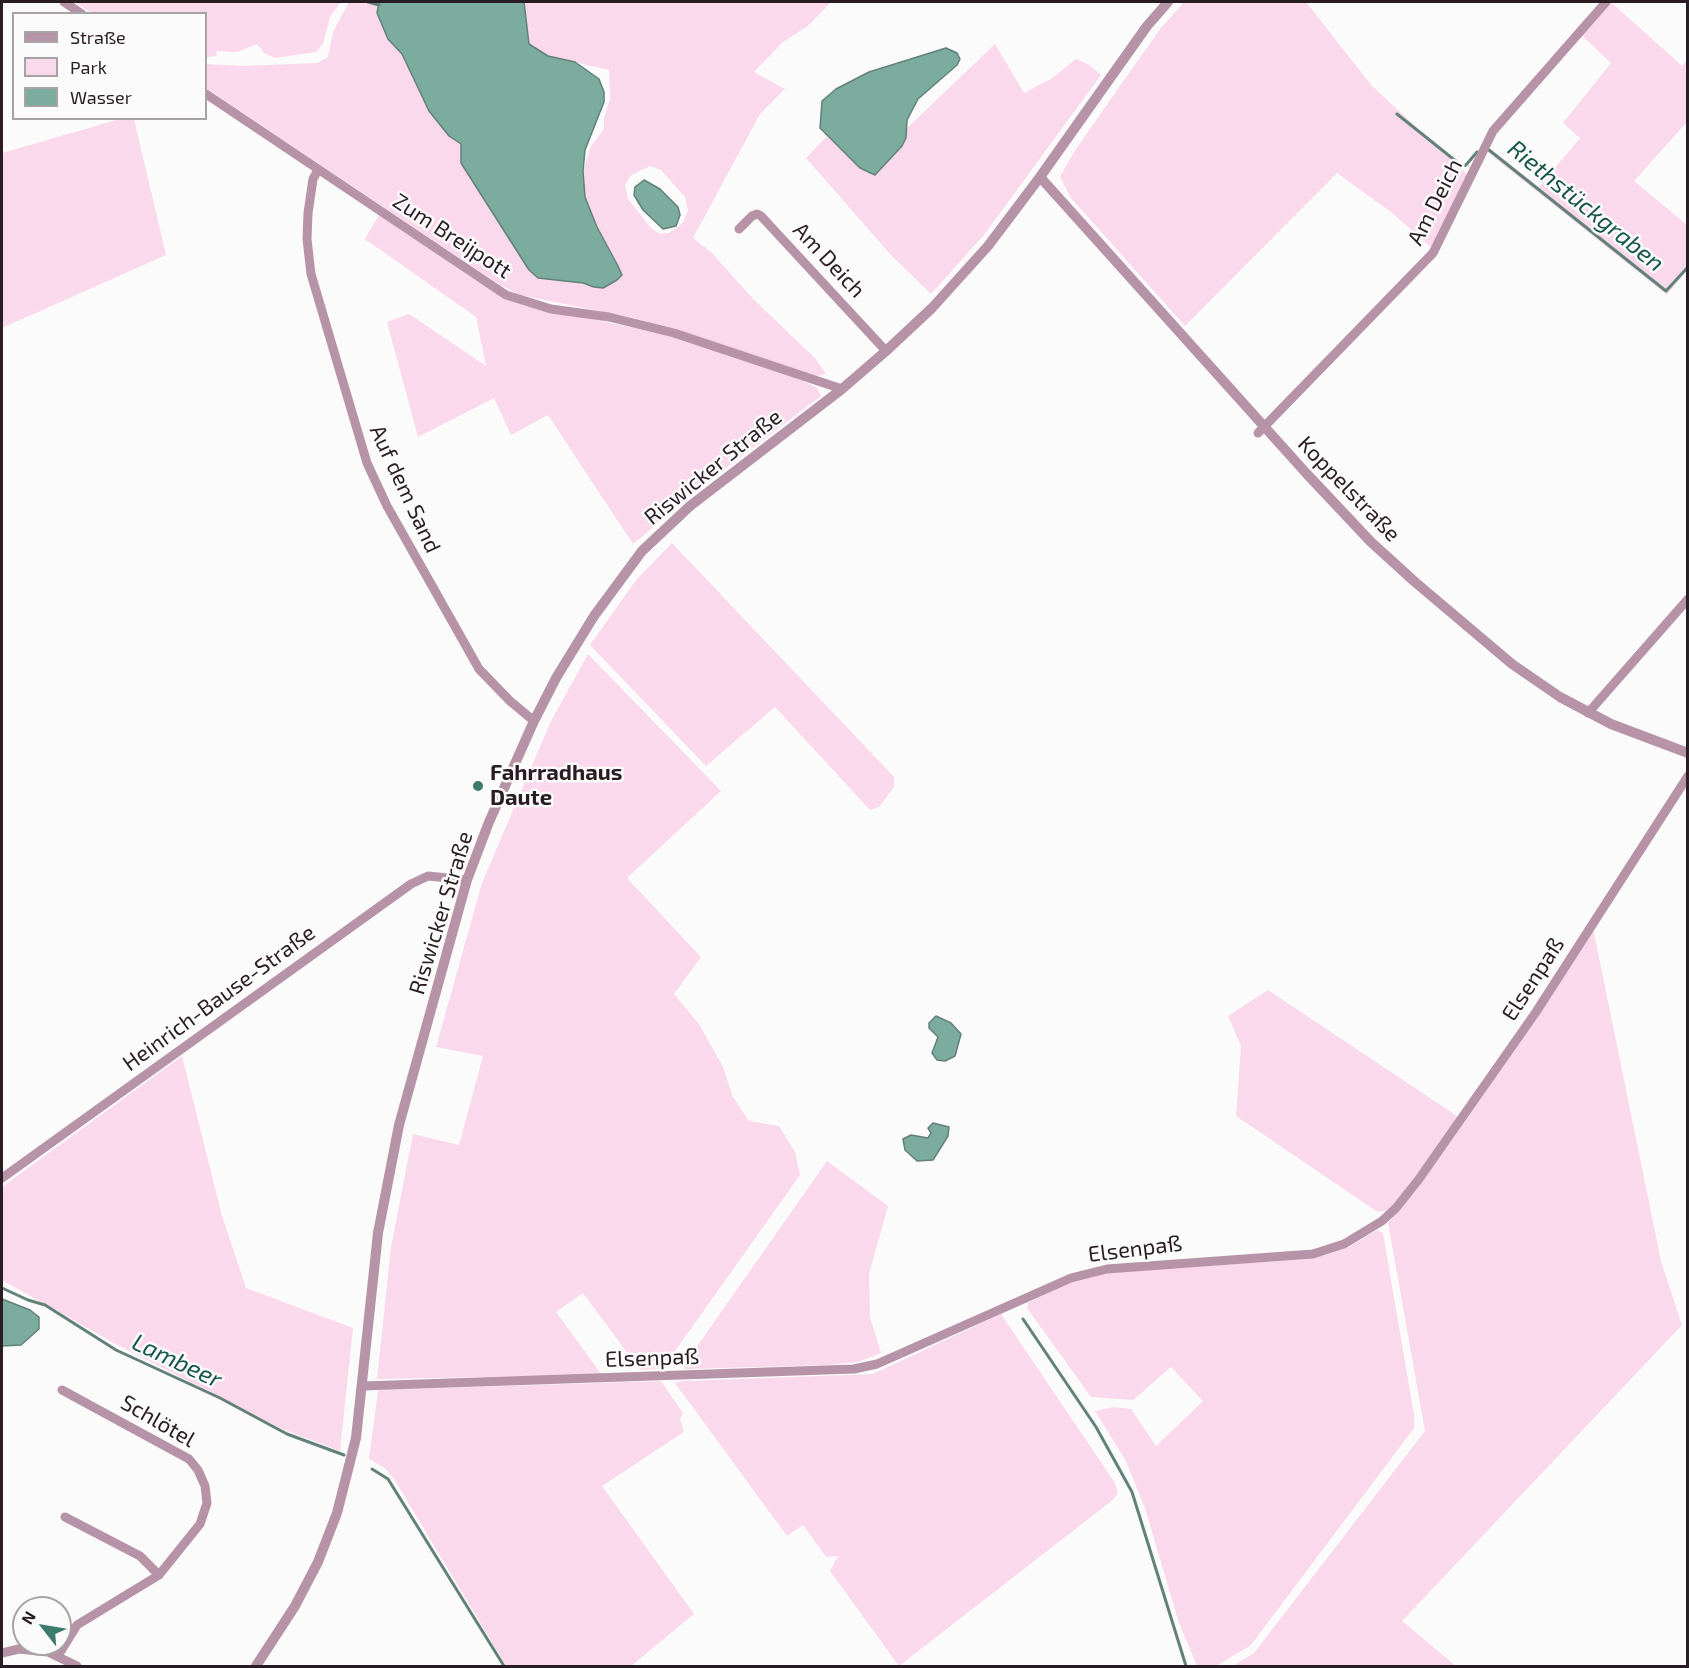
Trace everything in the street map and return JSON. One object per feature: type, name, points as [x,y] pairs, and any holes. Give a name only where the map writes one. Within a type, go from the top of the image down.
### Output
[{"type":"street","points":[[64,2],[79,12]]},
{"type":"street","name":"Riswicker Straße","points":[[256,1666],[295,1606],[318,1562],[337,1514],[356,1438],[378,1233],[399,1125],[467,880],[534,721],[594,616],[642,551],[690,506],[842,389],[932,309],[988,246],[1041,177],[1147,26],[1168,2]]},
{"type":"street","name":"Am Deich","points":[[1261,430],[1433,253],[1493,131],[1606,2]]},
{"type":"street","name":"Zum Breijpott","points":[[207,95],[506,295],[551,309],[609,317],[674,333],[842,389]]},
{"type":"street","name":"Auf dem Sand","points":[[318,170],[313,179],[308,213],[307,239],[311,274],[367,463],[387,506],[479,669],[510,701],[534,721]]},
{"type":"street","name":"Koppelstraße","points":[[1041,177],[1261,430],[1371,542],[1415,582],[1512,664],[1560,697],[1642,737],[1688,753]]},
{"type":"street","name":"Am Deich","points":[[739,229],[752,216],[757,214],[762,216],[886,351]]},
{"type":"street","points":[[1588,712],[1688,599]]},
{"type":"street","name":"Elsenpaß","points":[[363,1386],[854,1369],[877,1364],[1071,1278],[1107,1269],[1143,1264],[1313,1254],[1344,1244],[1382,1221],[1396,1208],[1419,1179],[1536,1012],[1688,776]]},
{"type":"street","name":"Heinrich-Bause-Straße","points":[[2,1178],[411,884],[428,876],[467,880]]},
{"type":"street","name":"Schlötel","points":[[62,1390],[170,1446],[189,1459],[198,1470],[205,1486],[207,1503],[200,1524],[159,1575],[76,1625],[72,1632]]},
{"type":"street","points":[[65,1516],[140,1556],[159,1575]]},
{"type":"street","points":[[58,1656],[77,1666]]},
{"type":"green space","points":[[74,2],[341,2],[330,17],[323,44],[316,52],[275,58],[264,53],[257,44],[237,52],[216,51],[217,56],[207,57],[207,12],[90,12]]},
{"type":"green space","points":[[349,2],[371,2],[378,6],[377,13],[388,39],[402,54],[429,111],[449,136],[462,144],[461,163],[474,179],[490,210],[569,281],[594,287],[618,266],[597,227],[585,197],[583,171],[591,146],[604,129],[604,118],[610,99],[609,70],[548,56],[536,51],[529,44],[524,2],[831,2],[808,26],[783,42],[754,72],[785,89],[760,114],[693,238],[712,253],[754,300],[815,358],[826,374],[817,376],[634,318],[520,295],[500,285],[207,89],[207,64],[243,66],[317,63],[328,57],[333,32]],"holes":[[[650,166],[661,170],[685,197],[688,211],[682,224],[669,233],[660,234],[651,228],[628,199],[625,185],[631,175]]]},
{"type":"green space","points":[[1184,2],[1306,2],[1372,86],[1468,175],[1433,249],[1391,212],[1337,173],[1185,326],[1071,198],[1060,177],[1074,152],[1117,90],[1161,28]]},
{"type":"green space","points":[[1611,2],[1682,66],[1687,60],[1687,122],[1634,181],[1687,225],[1687,270],[1667,295],[1486,151],[1488,147],[1539,187],[1580,138],[1563,123],[1611,63],[1581,35]]},
{"type":"green space","points":[[995,44],[1024,93],[1051,79],[1076,59],[1088,64],[1101,75],[984,235],[931,294],[890,254],[806,158],[827,136],[860,168],[879,172],[906,138],[906,129]]},
{"type":"green space","points":[[117,120],[134,120],[166,255],[2,328],[2,153]]},
{"type":"green space","points":[[379,215],[478,282],[526,306],[670,335],[795,377],[817,388],[821,396],[701,487],[633,544],[548,415],[511,435],[494,398],[418,437],[387,322],[409,314],[486,366],[476,317],[365,239]]},
{"type":"green space","points":[[672,543],[894,777],[894,787],[879,807],[870,810],[775,707],[706,766],[590,645],[637,579]]},
{"type":"green space","points":[[588,654],[721,791],[627,878],[701,957],[674,994],[699,1024],[723,1067],[733,1097],[749,1121],[779,1126],[795,1152],[800,1175],[663,1368],[640,1370],[583,1293],[556,1312],[602,1375],[377,1379],[391,1247],[413,1134],[459,1145],[483,1056],[436,1047],[482,883],[551,721]]},
{"type":"green space","points":[[1593,928],[1661,1261],[1682,1325],[1402,1621],[1456,1666],[1233,1666],[1254,1653],[1425,1431],[1388,1223],[1419,1186],[1483,1096]]},
{"type":"green space","points":[[1268,990],[1460,1118],[1391,1208],[1381,1212],[1376,1211],[1236,1116],[1241,1046],[1228,1016]]},
{"type":"green space","points":[[182,1056],[222,1216],[246,1288],[353,1328],[340,1451],[282,1429],[112,1342],[2,1280],[2,1187]]},
{"type":"green space","points":[[827,1161],[888,1206],[869,1274],[870,1317],[881,1353],[858,1362],[828,1365],[685,1369],[684,1365]]},
{"type":"green space","points":[[1377,1230],[1383,1233],[1414,1415],[1414,1428],[1251,1645],[1216,1666],[1197,1666],[1178,1620],[1145,1508],[1126,1461],[1095,1411],[1114,1407],[1131,1409],[1156,1446],[1203,1401],[1171,1367],[1133,1400],[1091,1397],[1027,1308],[1028,1303],[1067,1283],[1107,1273],[1306,1259],[1326,1255],[1349,1247]]},
{"type":"green space","points":[[1001,1314],[1115,1483],[1118,1492],[1114,1499],[899,1666],[830,1571],[838,1556],[826,1557],[803,1525],[787,1536],[675,1383],[873,1374]]},
{"type":"green space","points":[[661,1381],[683,1413],[680,1419],[684,1432],[602,1486],[694,1614],[631,1666],[506,1666],[396,1482],[386,1469],[369,1459],[378,1390]]},
{"type":"water","points":[[379,2],[524,2],[529,44],[548,56],[575,62],[599,79],[604,92],[604,102],[585,150],[583,171],[585,197],[597,227],[622,275],[617,280],[603,288],[594,287],[583,283],[538,278],[529,270],[461,163],[461,144],[449,136],[429,111],[402,54],[388,39],[377,13]]},
{"type":"water","points":[[946,48],[957,53],[960,59],[957,65],[918,99],[907,120],[906,138],[902,146],[875,175],[860,168],[820,128],[822,101],[836,89],[869,72]]},
{"type":"water","points":[[644,180],[660,189],[678,207],[680,215],[676,226],[663,229],[643,210],[634,195],[635,187]]},
{"type":"water","points":[[936,1016],[951,1023],[961,1034],[955,1056],[945,1061],[937,1060],[932,1053],[938,1037],[929,1028],[929,1023]]},
{"type":"water","points":[[933,1123],[949,1127],[948,1136],[933,1160],[917,1161],[905,1150],[903,1139],[911,1135],[928,1138],[931,1133],[928,1128]]},
{"type":"water","points":[[2,1299],[30,1310],[39,1317],[39,1329],[21,1345],[2,1346]]},
{"type":"waterway","points":[[368,2],[379,5]]},
{"type":"waterway","name":"Riethstückgraben","points":[[1397,114],[1462,166],[1466,165],[1477,152]]},
{"type":"waterway","name":"Riethstückgraben","points":[[1489,150],[1666,291],[1688,267]]},
{"type":"waterway","name":"Lambeer","points":[[2,1288],[45,1305],[116,1350],[220,1398],[287,1434],[344,1455]]},
{"type":"waterway","points":[[1023,1319],[1096,1427],[1132,1492],[1186,1666]]},
{"type":"waterway","name":"Lambeer","points":[[372,1469],[388,1479],[504,1666]]},
{"type":"place","name":"Fahrradhaus Daute","points":[[478,786]]}]
